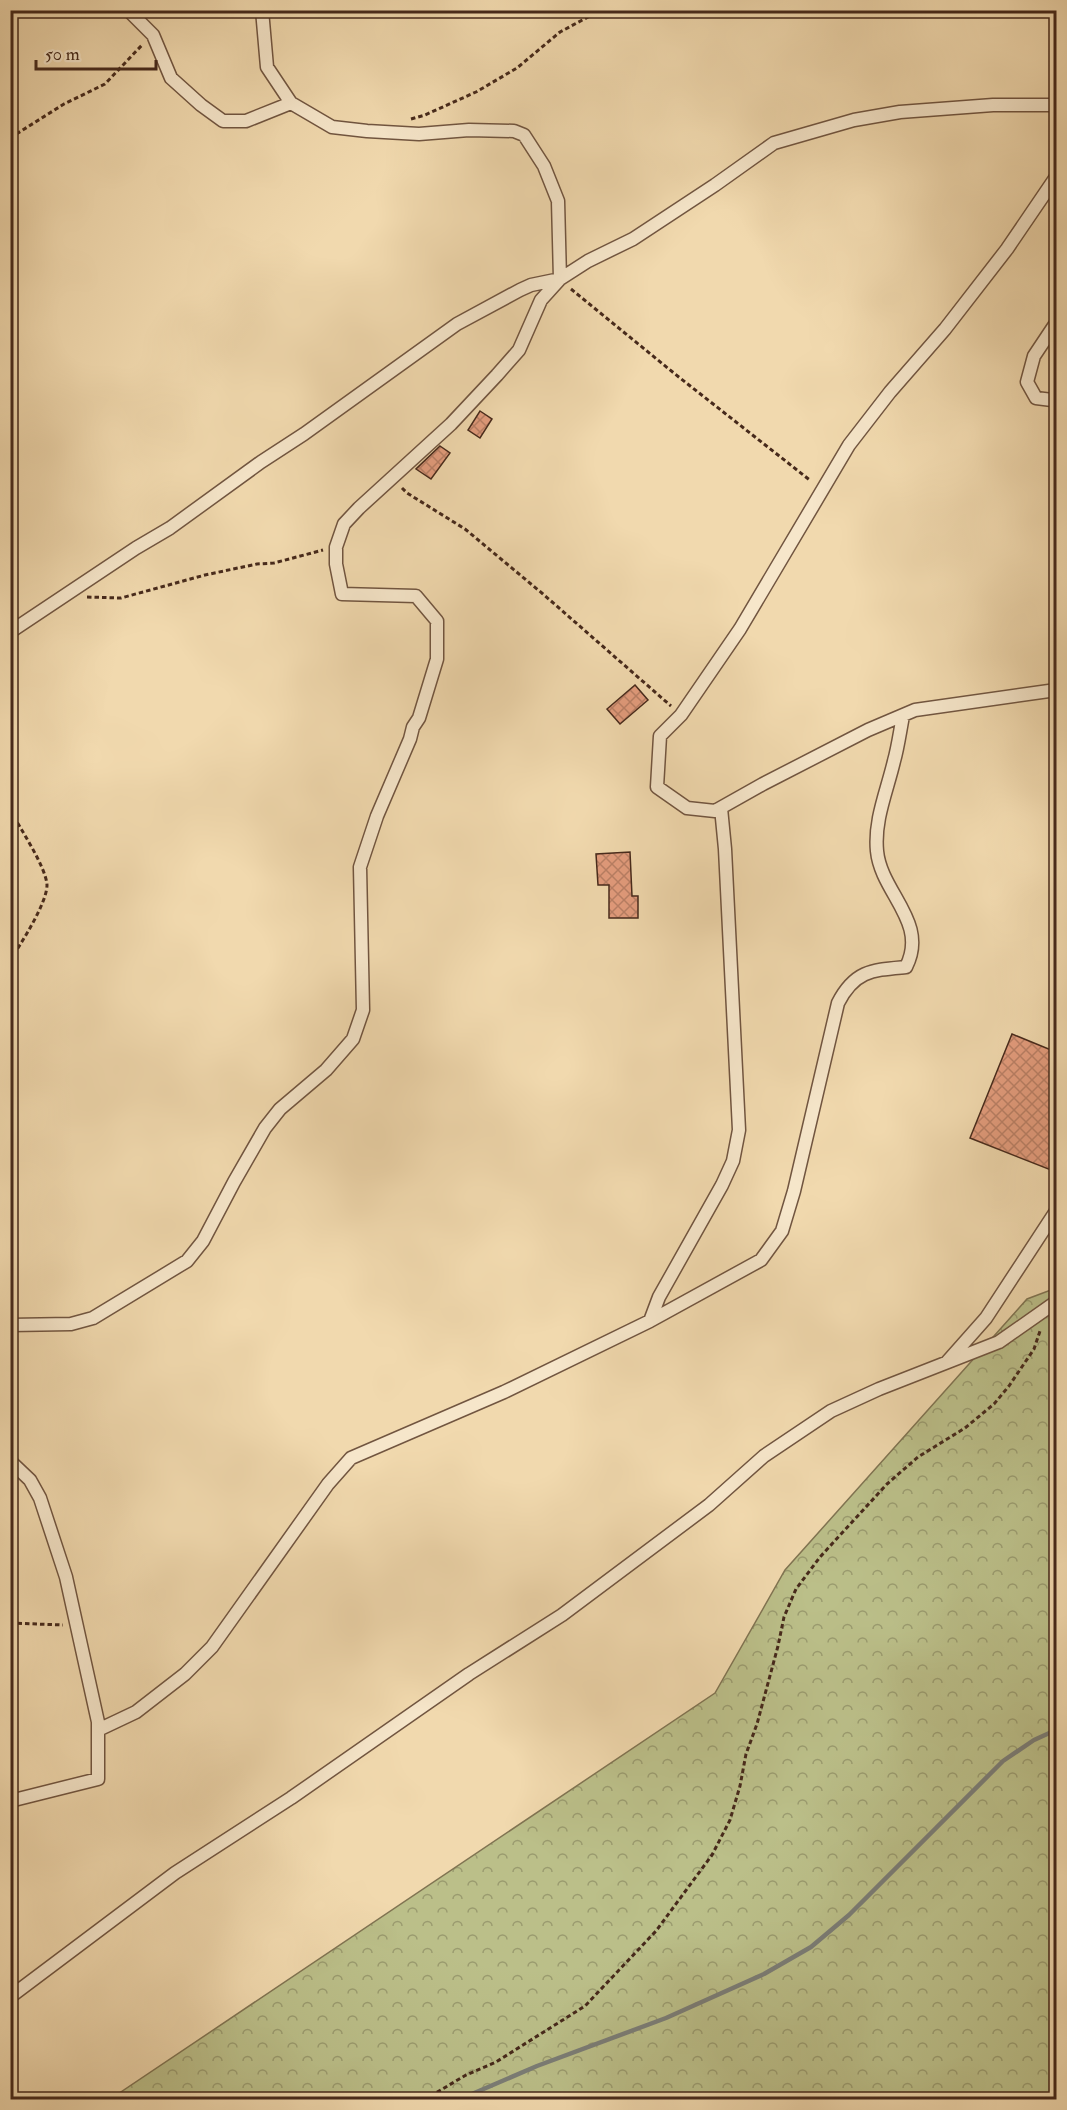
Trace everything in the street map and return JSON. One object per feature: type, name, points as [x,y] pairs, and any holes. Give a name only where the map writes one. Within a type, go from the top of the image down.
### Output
[{"type":"street","points":[[129,10],[153,34],[171,78],[223,121],[246,121],[291,103]]},
{"type":"street","points":[[262,10],[267,67],[291,103],[332,127],[419,134],[469,130],[524,135],[544,166],[558,201],[560,279]]},
{"type":"street","points":[[10,1325],[71,1324],[93,1318],[187,1261],[203,1241],[265,1128],[280,1109],[326,1070],[353,1039],[363,1010],[360,867],[377,816],[413,727],[419,718],[437,659],[437,621],[416,596],[342,594],[336,564],[336,547],[344,525],[359,508],[451,424],[498,375],[519,350],[541,300],[560,279],[588,261],[633,239],[715,186],[774,143],[854,120],[900,112],[993,105],[1056,105]]},
{"type":"street","points":[[1056,177],[1007,249],[849,445],[740,629],[681,715],[660,736],[657,787],[687,808],[714,811],[868,730],[915,710],[1056,690]]},
{"type":"street","points":[[10,632],[170,528],[261,462],[314,428],[457,324],[531,285],[560,279]]},
{"type":"street","points":[[1056,323],[1034,356],[1027,382],[1036,398],[1052,400],[1056,398]]},
{"type":"street","points":[[98,1730],[135,1712],[185,1674],[212,1647],[328,1484],[351,1458],[504,1392],[650,1321],[761,1260],[782,1231],[794,1191],[838,1003],[844,991],[861,974],[906,966],[912,954],[910,924],[883,873],[877,852],[879,816],[894,762],[903,716]]},
{"type":"street","points":[[650,1321],[659,1297],[722,1185],[733,1161],[739,1130],[721,808]]},
{"type":"street","points":[[944,1365],[986,1318],[1056,1211]]},
{"type":"street","points":[[10,1997],[175,1873],[291,1798],[469,1674],[562,1615],[709,1505],[764,1456],[831,1412],[879,1389],[999,1342],[1052,1306]]},
{"type":"street","points":[[10,1461],[30,1480],[40,1498],[66,1577],[98,1730],[98,1779],[10,1801]]},
{"type":"path","points":[[405,121],[425,115],[476,92],[517,68],[560,32],[601,10]]},
{"type":"path","points":[[10,138],[64,104],[105,84],[153,34]]},
{"type":"path","points":[[560,279],[675,374],[822,490]]},
{"type":"path","points":[[392,478],[407,493],[465,528],[681,715]]},
{"type":"path","points":[[64,596],[121,598],[205,575],[257,564],[274,563],[336,547]]},
{"type":"path","points":[[10,810],[45,874],[47,886],[45,897],[33,922],[10,960]]},
{"type":"path","points":[[424,2100],[466,2075],[496,2062],[585,2006],[656,1931],[712,1855],[730,1820],[784,1617],[796,1589],[820,1557],[886,1484],[918,1457],[965,1428],[994,1404],[1034,1349],[1052,1306]]},
{"type":"path","points":[[10,1623],[76,1626]]},
{"type":"green space","points":[[1056,1288],[1056,2099],[109,2100],[715,1693],[785,1570],[1027,1299]]},
{"type":"building","points":[[480,411],[492,419],[480,438],[468,430]]},
{"type":"building","points":[[440,446],[450,453],[431,479],[416,469]]},
{"type":"building","points":[[635,685],[648,700],[620,724],[607,709]]},
{"type":"building","points":[[630,852],[632,896],[638,896],[638,918],[609,918],[609,885],[598,885],[596,854]]},
{"type":"building","points":[[1012,1034],[1056,1052],[1056,1172],[970,1138]]},
{"type":"waterway","points":[[458,2100],[537,2066],[666,2018],[764,1974],[811,1947],[849,1915],[1003,1761],[1034,1740],[1056,1730]]}]
